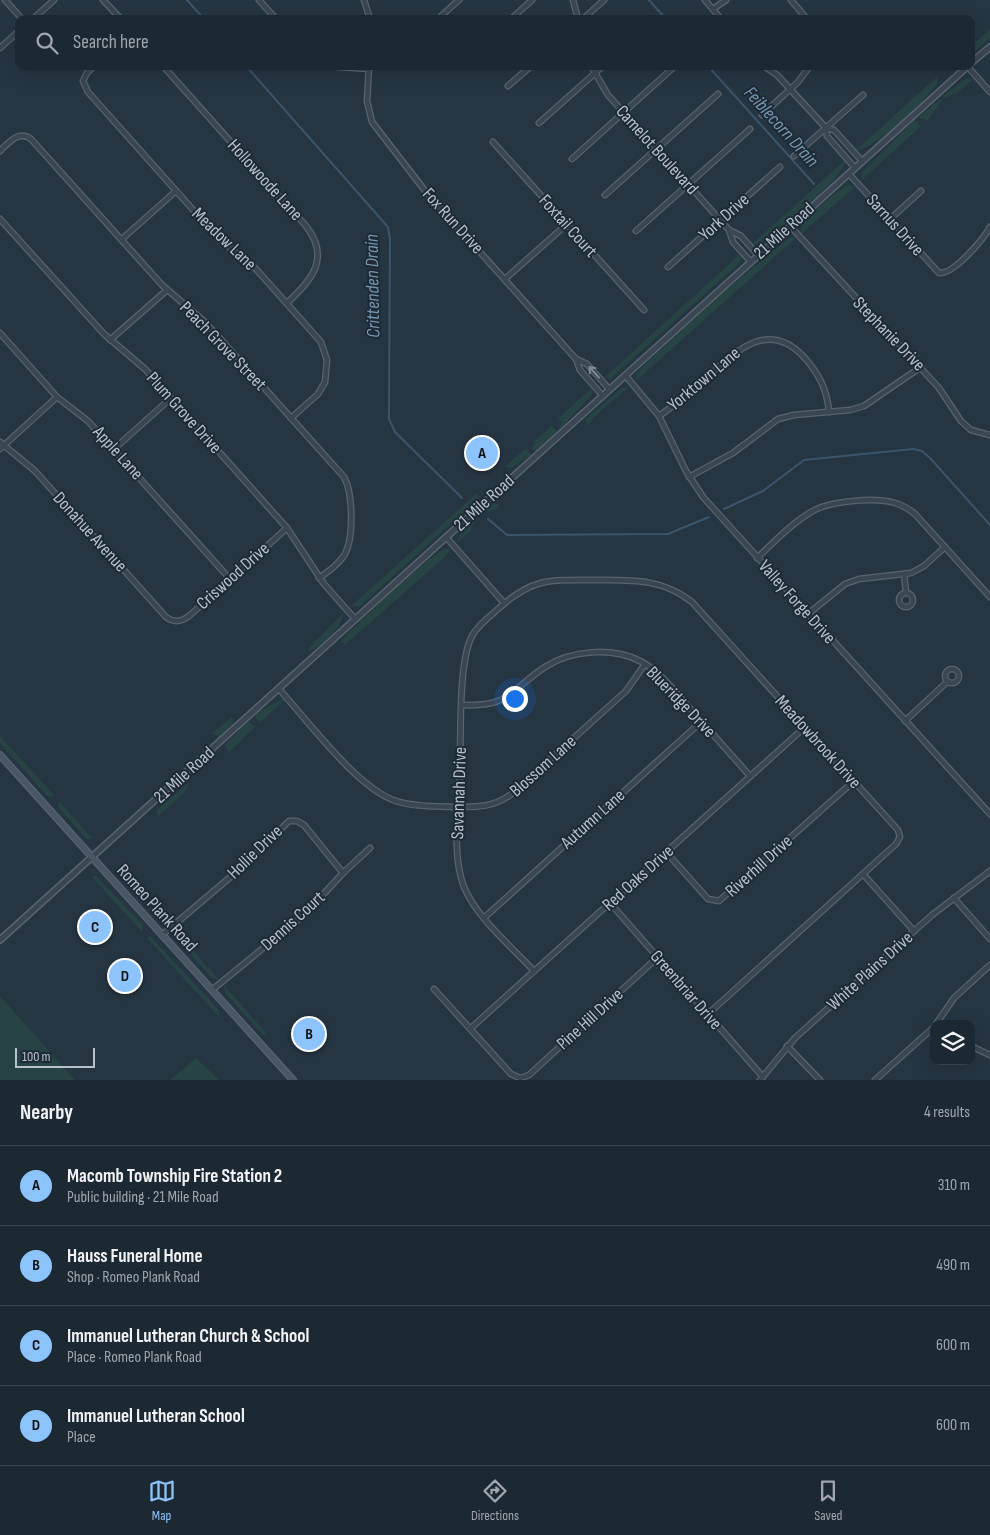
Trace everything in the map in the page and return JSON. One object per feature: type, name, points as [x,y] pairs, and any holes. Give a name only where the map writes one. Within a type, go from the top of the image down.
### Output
[{"type":"main road","name":"Romeo Plank Road","points":[[0,755],[293,1080]]},
{"type":"street","points":[[5,0],[18,15]]},
{"type":"street","points":[[37,15],[54,0]]},
{"type":"street","points":[[104,0],[117,15]]},
{"type":"street","points":[[259,0],[272,15]]},
{"type":"street","points":[[364,0],[369,15]]},
{"type":"street","points":[[442,15],[459,0]]},
{"type":"street","points":[[515,15],[532,0]]},
{"type":"street","points":[[573,0],[577,15]]},
{"type":"street","points":[[587,15],[604,0]]},
{"type":"street","points":[[704,0],[718,15]]},
{"type":"street","points":[[713,9],[726,0]]},
{"type":"street","points":[[791,0],[804,15]]},
{"type":"street","points":[[0,48],[15,35]]},
{"type":"street","points":[[975,60],[990,46]]},
{"type":"street","name":"Meadow Lane","points":[[90,70],[84,77],[85,89],[219,239],[256,269],[321,342],[327,360],[326,376],[322,388],[291,418]]},
{"type":"street","name":"Hollowoode Lane","points":[[167,70],[306,226],[314,238],[318,258],[315,271],[301,290],[287,302]]},
{"type":"street","name":"Fox Run Drive","points":[[369,70],[368,109],[376,129],[407,165],[426,192],[576,359],[580,370],[602,396]]},
{"type":"street","points":[[508,86],[526,70]]},
{"type":"street","name":"Camelot Boulevard","points":[[593,70],[608,96],[729,230],[734,242],[751,262]]},
{"type":"street","points":[[539,123],[599,70]]},
{"type":"street","points":[[572,159],[670,70]]},
{"type":"street","points":[[770,70],[777,75],[826,128],[834,130],[862,161]]},
{"type":"street","points":[[762,115],[790,89],[807,70]]},
{"type":"street","name":"21 Mile Road","points":[[0,940],[965,70]]},
{"type":"street","points":[[971,70],[990,92]]},
{"type":"street","points":[[605,195],[718,94]]},
{"type":"street","points":[[794,156],[863,95]]},
{"type":"street","points":[[826,128],[827,136],[855,168]]},
{"type":"street","points":[[636,231],[750,129]]},
{"type":"street","name":"Peach Grove Street","points":[[0,151],[15,137],[23,135],[31,139],[167,290],[201,317],[344,477],[350,495],[347,549],[340,561],[320,578]]},
{"type":"street","points":[[837,147],[844,141]]},
{"type":"street","name":"Foxtail Court","points":[[493,142],[644,310]]},
{"type":"street","name":"York Drive","points":[[668,267],[780,167]]},
{"type":"street","name":"Sarnus Drive","points":[[848,174],[936,271],[942,274],[976,246],[990,228]]},
{"type":"street","points":[[122,239],[176,191]]},
{"type":"street","points":[[890,219],[921,191]]},
{"type":"street","name":"Plum Grove Drive","points":[[0,219],[110,340],[138,363],[171,398],[287,528],[298,541],[320,578],[355,619]]},
{"type":"street","points":[[505,279],[567,224]]},
{"type":"street","name":"Stephanie Drive","points":[[790,226],[921,367],[945,395],[965,425],[976,432],[990,435]]},
{"type":"street","name":"Camelot Boulevard","points":[[729,230],[741,236],[758,255]]},
{"type":"street","points":[[110,340],[167,290]]},
{"type":"street","name":"Apple Lane","points":[[0,333],[57,397],[84,416],[230,579]]},
{"type":"street","name":"Yorktown Lane","points":[[659,416],[684,398],[739,349],[753,342],[766,340],[792,347],[808,362],[825,389],[829,412]]},
{"type":"street","name":"Fox Run Drive","points":[[576,359],[587,364],[610,389]]},
{"type":"street","points":[[689,476],[733,453],[778,418],[794,414],[850,410],[870,403],[921,367]]},
{"type":"street","name":"Valley Forge Drive","points":[[625,375],[659,416],[689,476],[703,497],[990,814]]},
{"type":"street","points":[[1,446],[57,397]]},
{"type":"street","points":[[114,449],[171,398]]},
{"type":"street","name":"Donahue Avenue","points":[[1,446],[30,466],[166,617],[177,622]]},
{"type":"street","points":[[758,558],[804,516],[816,508],[832,504],[888,501],[909,510],[990,597]]},
{"type":"street","name":"Criswood Drive","points":[[177,622],[189,616],[287,528]]},
{"type":"street","points":[[446,537],[504,603]]},
{"type":"street","points":[[808,614],[838,588],[852,581],[904,574],[924,566],[945,547]]},
{"type":"street","points":[[904,574],[906,592]]},
{"type":"street","name":"Meadowbrook Drive","points":[[504,603],[530,586],[553,580],[644,580],[665,585],[692,602],[898,830],[900,837],[896,844],[708,1014]]},
{"type":"street","name":"Savannah Drive","points":[[504,603],[479,626],[469,642],[464,660],[458,807],[459,873],[470,898],[534,971]]},
{"type":"street","name":"Blueridge Drive","points":[[463,705],[486,705],[501,702],[549,665],[576,655],[619,654],[646,664],[664,680],[750,776]]},
{"type":"street","name":"Blossom Lane","points":[[279,688],[360,779],[374,790],[405,804],[486,807],[507,798],[626,691],[646,664]]},
{"type":"street","points":[[904,721],[948,682]]},
{"type":"street","name":"Autumn Lane","points":[[485,917],[702,721]]},
{"type":"street","name":"Red Oaks Drive","points":[[470,1028],[805,727]]},
{"type":"street","name":"Riverhill Drive","points":[[666,852],[708,899],[719,901],[854,781]]},
{"type":"street","name":"Hollie Drive","points":[[162,935],[234,874],[289,821],[296,821],[304,825],[343,873]]},
{"type":"street","name":"Dennis Court","points":[[212,990],[306,913],[343,873],[370,848]]},
{"type":"street","name":"White Plains Drive","points":[[761,1078],[787,1046],[914,931],[990,871]]},
{"type":"street","points":[[863,874],[914,931]]},
{"type":"street","points":[[954,898],[990,939]]},
{"type":"street","name":"Greenbriar Drive","points":[[610,903],[708,1014],[761,1078]]},
{"type":"street","name":"Pine Hill Drive","points":[[470,1028],[511,1074],[520,1078],[529,1074],[658,958]]},
{"type":"street","points":[[939,1020],[960,992],[990,966]]},
{"type":"street","points":[[434,989],[470,1028]]},
{"type":"street","points":[[875,1080],[930,1030]]},
{"type":"street","points":[[787,1046],[820,1080]]},
{"type":"street","points":[[975,1048],[990,1055]]},
{"type":"green space","points":[[990,29],[990,38],[975,51],[975,42]]},
{"type":"green space","points":[[937,77],[938,83],[933,90],[899,123],[873,143],[863,149],[856,150]]},
{"type":"green space","points":[[966,78],[975,80],[972,80],[957,93],[945,98],[943,96]]},
{"type":"green space","points":[[940,99],[942,101],[927,121],[919,117]]},
{"type":"green space","points":[[915,120],[921,126],[861,181],[862,172]]},
{"type":"green space","points":[[845,160],[843,168],[835,178],[810,203],[762,243],[752,244]]},
{"type":"green space","points":[[851,185],[855,187],[801,234],[805,221],[811,214],[845,186]]},
{"type":"green space","points":[[790,237],[796,238],[636,381],[636,375],[643,366],[720,295]]},
{"type":"green space","points":[[740,254],[741,261],[734,268],[610,379],[604,378]]},
{"type":"green space","points":[[623,387],[629,387],[598,413],[588,425],[585,419]]},
{"type":"green space","points":[[592,388],[592,395],[561,428],[559,426],[562,423],[558,418]]},
{"type":"green space","points":[[552,425],[557,432],[536,451],[531,448],[535,444],[533,442]]},
{"type":"green space","points":[[526,448],[531,455],[511,468],[505,467]]},
{"type":"green space","points":[[477,493],[479,497],[476,501],[360,606],[350,607]]},
{"type":"green space","points":[[494,502],[500,505],[495,510],[485,512],[473,524],[470,532],[456,544],[460,533]]},
{"type":"green space","points":[[448,548],[451,549],[446,556],[345,645],[341,641],[410,575],[425,562]]},
{"type":"green space","points":[[343,613],[343,617],[336,629],[310,651],[308,649]]},
{"type":"green space","points":[[282,699],[285,700],[261,722],[255,718],[256,713]]},
{"type":"green space","points":[[232,717],[233,723],[219,737],[212,733]]},
{"type":"green space","points":[[248,721],[255,727],[229,752],[225,745]]},
{"type":"green space","points":[[0,736],[55,796],[47,796],[0,743]]},
{"type":"green space","points":[[187,784],[189,785],[185,792],[157,817],[157,810]]},
{"type":"green space","points":[[59,801],[92,838],[89,840],[85,837],[58,807]]},
{"type":"green space","points":[[95,875],[143,925],[142,932],[92,877]]},
{"type":"green space","points":[[174,929],[219,980],[212,978],[174,936]]},
{"type":"green space","points":[[150,936],[219,1010],[219,1017],[147,938]]},
{"type":"green space","points":[[224,985],[268,1035],[263,1035],[225,993]]},
{"type":"green space","points":[[0,996],[75,1080],[0,1080]]},
{"type":"green space","points":[[196,1058],[219,1080],[170,1080]]},
{"type":"waterway","name":"Crittenden Drain","points":[[187,0],[200,15]]},
{"type":"waterway","name":"Feiblecorn Drain","points":[[649,0],[662,15]]},
{"type":"waterway","name":"Crittenden Drain","points":[[250,70],[388,227],[390,239],[389,419],[395,432],[462,498]]},
{"type":"waterway","name":"Feiblecorn Drain","points":[[712,70],[814,184]]},
{"type":"waterway","name":"Crittenden Drain","points":[[724,509],[763,491],[804,460],[913,449],[922,451],[930,458],[990,525]]},
{"type":"waterway","name":"Crittenden Drain","points":[[488,519],[507,535],[668,534],[709,517]]},
{"type":"place","name":"Macomb Township Fire Station 2","points":[[482,453]]},
{"type":"place","name":"Immanuel Lutheran Church & School","points":[[95,927]]},
{"type":"place","name":"Immanuel Lutheran School","points":[[125,976]]},
{"type":"place","name":"Hauss Funeral Home","points":[[309,1034]]}]
